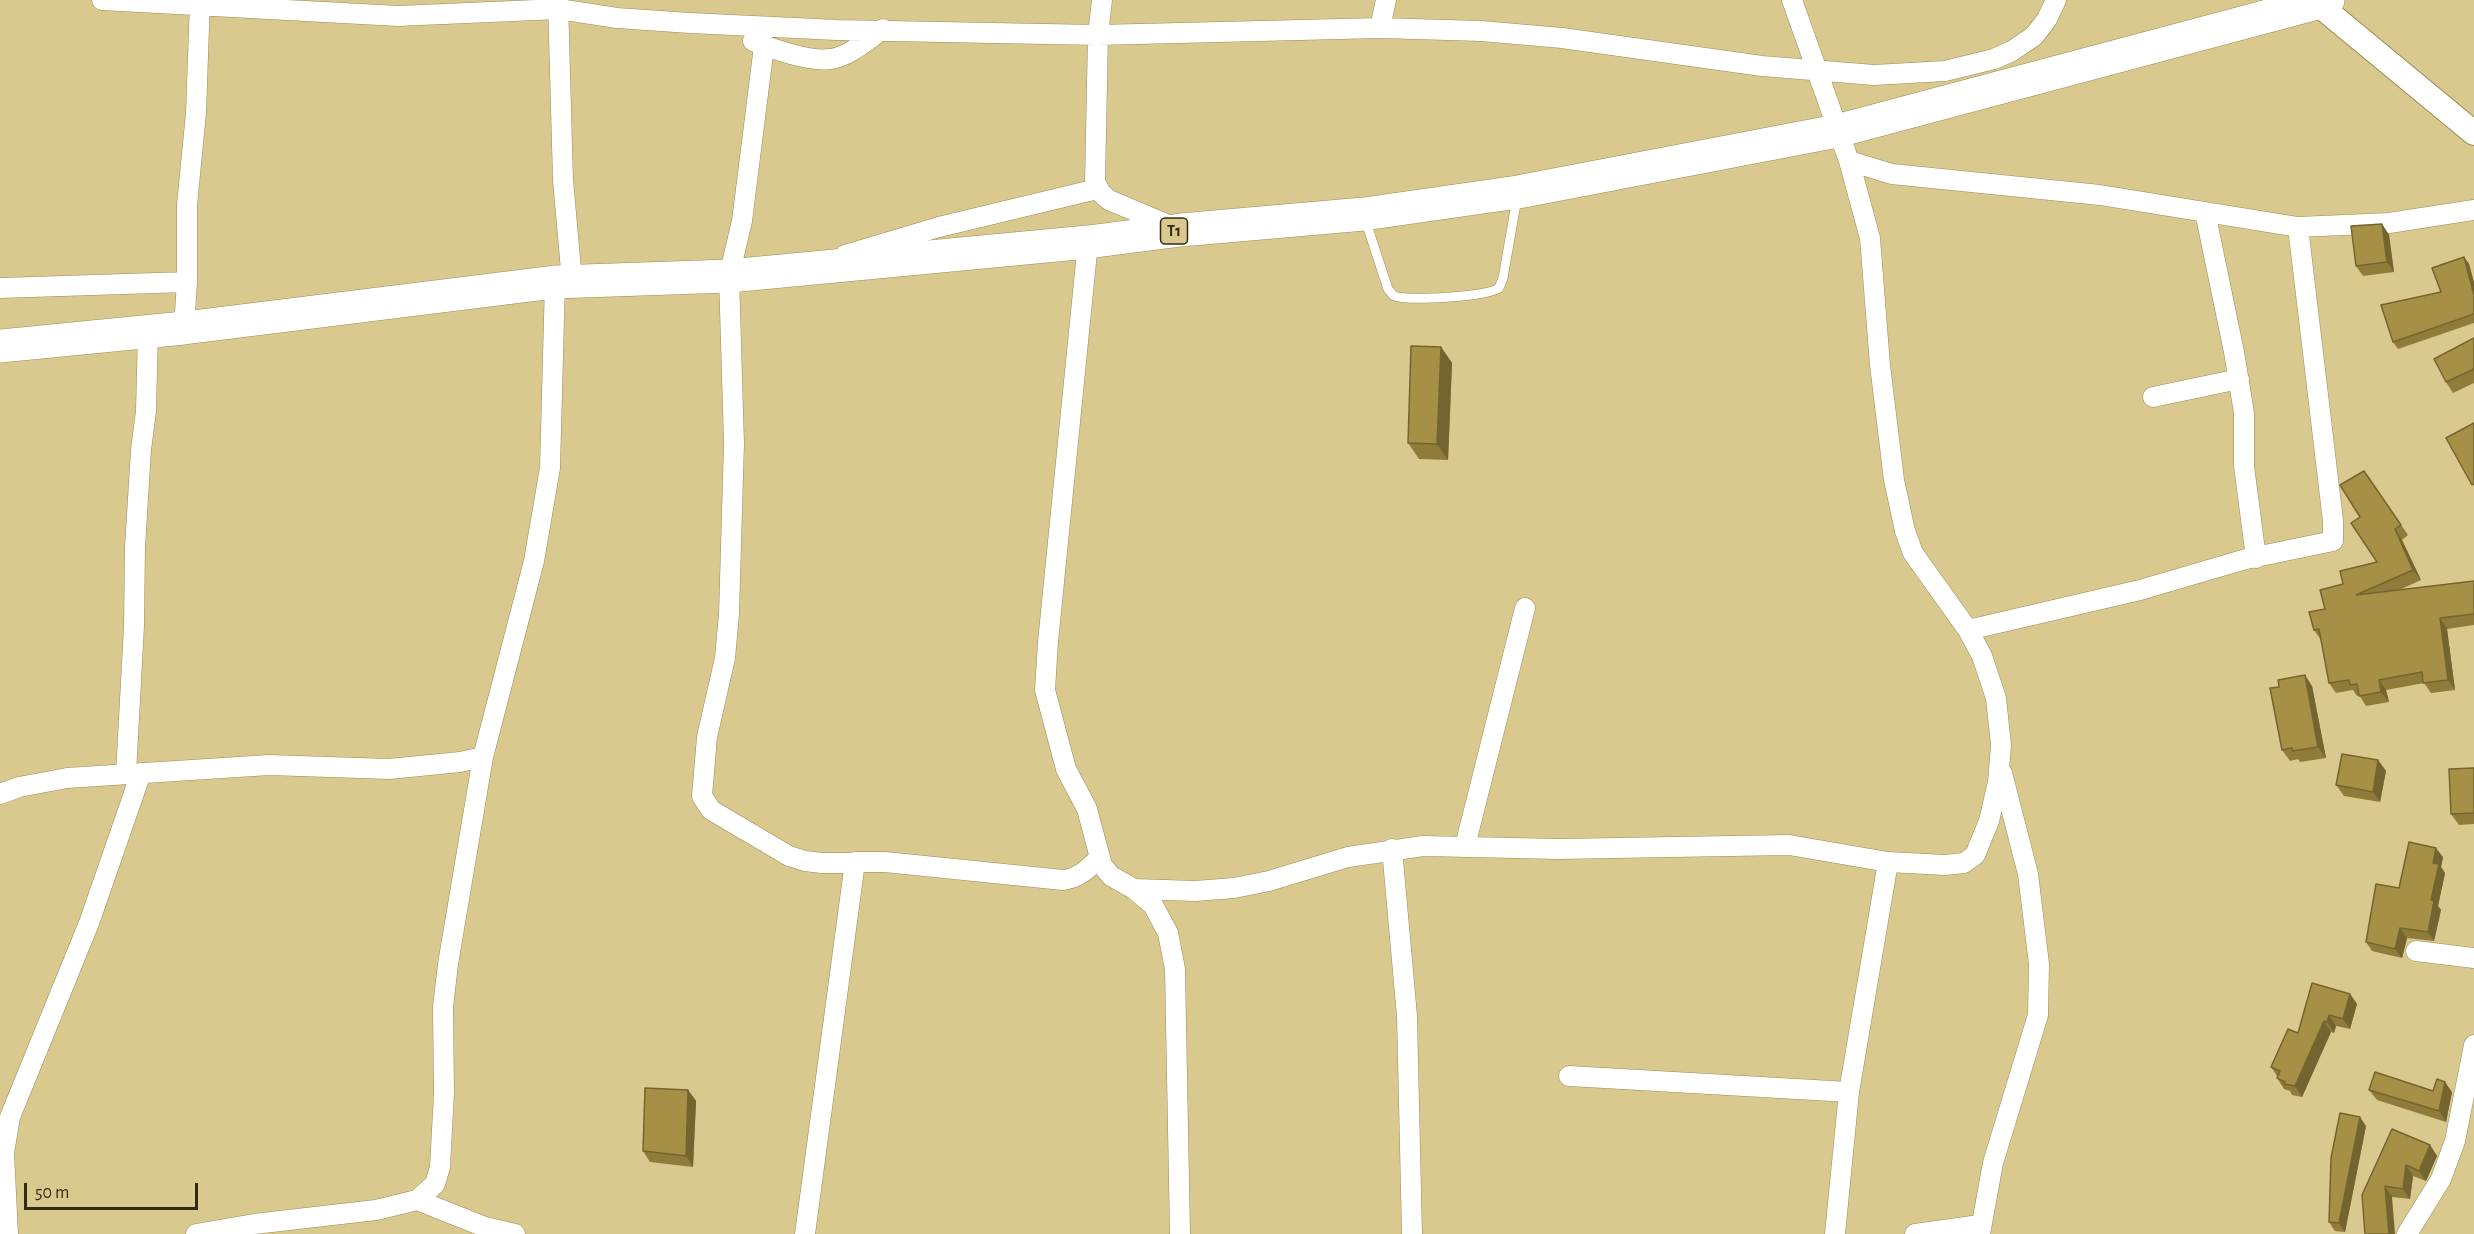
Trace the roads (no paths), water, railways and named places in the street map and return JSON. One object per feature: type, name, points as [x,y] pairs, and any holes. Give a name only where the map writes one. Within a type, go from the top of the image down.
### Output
[{"type":"highway","name":"T1","points":[[0,346],[184,328],[564,281],[729,276],[809,269],[1088,242],[1181,230],[1364,214],[1518,192],[1837,131],[2323,2]]},
{"type":"street","points":[[102,0],[200,3],[398,16],[559,5],[617,18],[837,30],[883,29],[1098,35],[1380,28],[1481,31],[1562,38],[1762,66],[1874,75],[1945,71],[1994,59],[2034,36],[2047,19],[2056,0]]},
{"type":"street","points":[[1102,0],[1098,35],[1093,173],[1097,189],[1120,206],[1181,230]]},
{"type":"street","points":[[1380,28],[1386,0]]},
{"type":"street","points":[[1134,889],[1196,891],[1234,888],[1269,881],[1348,857],[1423,846],[1558,849],[1789,845],[1888,862],[1945,865],[1964,863],[1972,858],[1983,840],[2000,765],[2001,745],[1996,698],[1982,656],[1968,630],[1913,553],[1899,512],[1880,365],[1869,238],[1849,161],[1792,0]]},
{"type":"street","points":[[2323,2],[2474,133]]},
{"type":"street","points":[[184,328],[187,282],[187,205],[196,112],[200,3]]},
{"type":"street","points":[[196,1234],[254,1224],[376,1210],[417,1200],[435,1184],[440,1167],[444,1093],[443,1007],[448,964],[483,757],[531,572],[547,493],[564,281],[559,5]]},
{"type":"street","points":[[690,23],[750,39],[764,46],[819,59],[830,59],[853,50],[883,29]]},
{"type":"street","points":[[764,46],[742,220],[729,276],[734,443],[729,614],[725,657],[707,737],[702,796],[711,810],[789,855],[805,861],[885,862],[1063,880],[1075,878],[1099,858]]},
{"type":"street","points":[[1849,161],[1892,174],[2100,195],[2298,227],[2389,223],[2474,210]]},
{"type":"street","points":[[809,269],[866,247],[1097,189]]},
{"type":"street","points":[[2205,212],[2239,379],[2244,413],[2244,466],[2256,558]]},
{"type":"street","points":[[1968,630],[2140,590],[2256,558],[2331,543],[2334,537],[2298,227]]},
{"type":"street","points":[[1088,242],[1045,690],[1066,769],[1087,809],[1103,868],[1110,876],[1134,889],[1153,905],[1164,923],[1170,940],[1175,969],[1180,1234]]},
{"type":"street","points":[[0,288],[187,282]]},
{"type":"street","points":[[8,1234],[4,1153],[10,1117],[89,923],[133,773],[135,548],[141,450],[146,411],[148,332]]},
{"type":"street","points":[[2153,397],[2239,379]]},
{"type":"street","points":[[1465,846],[1525,608]]},
{"type":"street","points":[[0,794],[19,787],[67,778],[269,765],[389,769],[460,762],[483,757]]},
{"type":"street","points":[[1915,1234],[1980,1229],[1993,1163],[2038,1015],[2039,964],[2028,874],[2000,765]]},
{"type":"street","points":[[1392,849],[1407,1016],[1412,1234]]},
{"type":"street","points":[[1835,1234],[1849,1092],[1888,862]]},
{"type":"street","points":[[805,1234],[855,863]]},
{"type":"street","points":[[2416,951],[2474,958]]},
{"type":"street","points":[[2407,1234],[2441,1179],[2455,1141],[2474,1045]]},
{"type":"street","points":[[1569,1076],[1849,1092]]},
{"type":"street","points":[[417,1200],[485,1227],[515,1234]]},
{"type":"lane","points":[[1364,214],[1388,289],[1394,296],[1412,299],[1487,293],[1499,288],[1503,278],[1518,192]]}]
